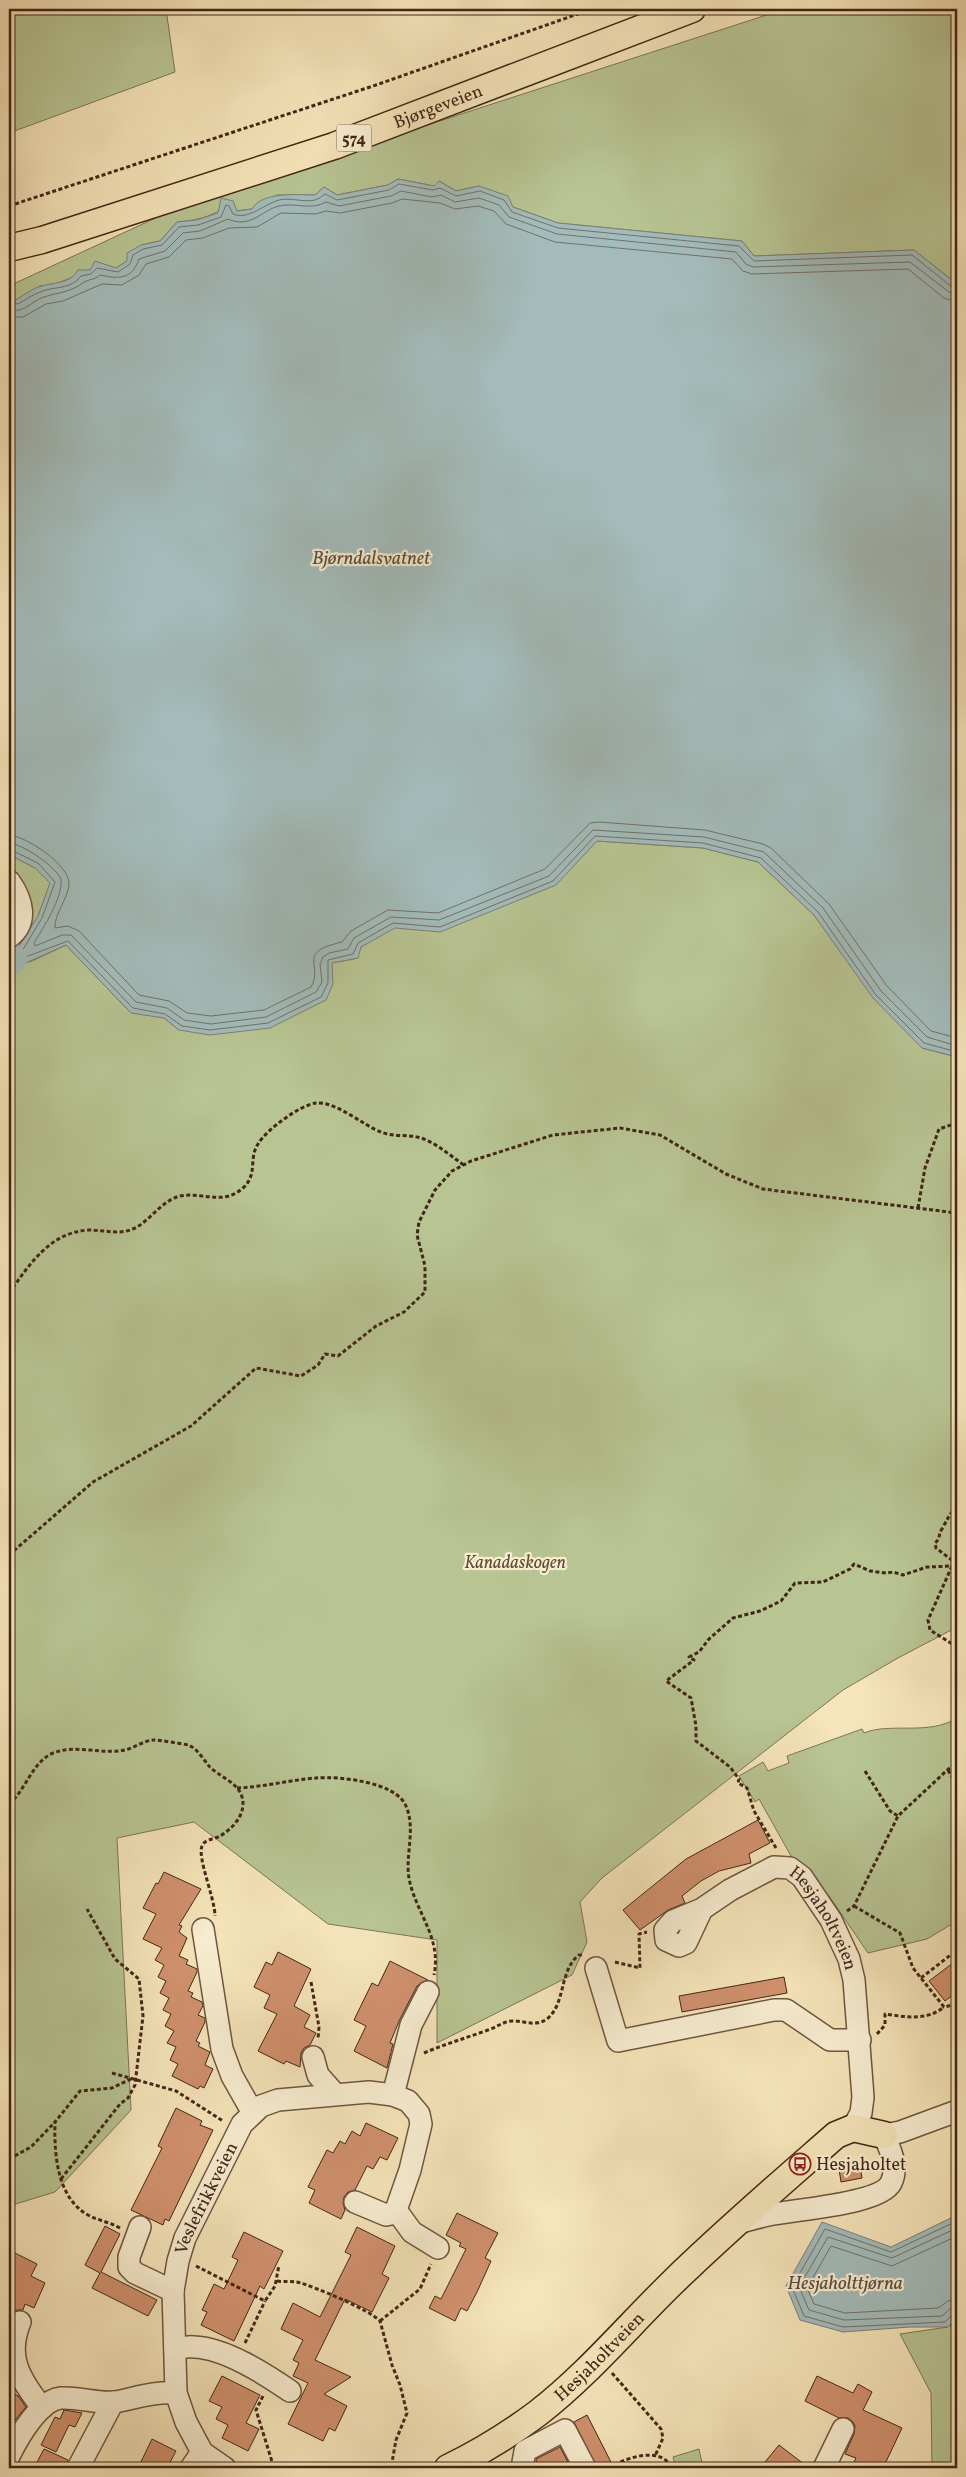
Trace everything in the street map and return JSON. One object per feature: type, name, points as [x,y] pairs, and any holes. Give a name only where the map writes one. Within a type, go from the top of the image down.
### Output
[{"type":"main road","name":"Bjørgeveien","points":[[9,248],[42,240],[334,146],[692,9]]},
{"type":"main road","points":[[852,2128],[892,2133]]},
{"type":"main road","name":"Hesjaholtveien","points":[[448,2468],[501,2438],[539,2412],[735,2224],[836,2135],[852,2128]]},
{"type":"street","points":[[9,881],[18,893],[23,916],[17,931],[9,937]]},
{"type":"street","name":"Hesjaholtveien","points":[[702,1909],[760,1873],[774,1867],[790,1868],[802,1877],[831,1920],[848,1960],[866,2040],[861,2113],[852,2128]]},
{"type":"street","points":[[204,1929],[222,2049],[232,2076],[253,2112]]},
{"type":"street","points":[[606,1965],[618,2042],[786,2010],[830,2040],[866,2040]]},
{"type":"street","points":[[393,2095],[411,2026],[428,1992]]},
{"type":"street","points":[[313,2057],[318,2076],[334,2093]]},
{"type":"street","name":"Veslefrikkveien","points":[[225,2468],[196,2460],[176,2393],[173,2291],[179,2257],[185,2238],[239,2130],[253,2112],[262,2106],[278,2100],[334,2093],[369,2092],[393,2095],[408,2101],[414,2107],[421,2124],[410,2170],[396,2210]]},
{"type":"street","points":[[892,2133],[957,2111]]},
{"type":"street","name":"Hesjaholtveien","points":[[735,2224],[772,2214],[859,2200],[882,2192],[891,2183],[894,2169],[892,2133]]},
{"type":"street","points":[[355,2202],[386,2215],[396,2210],[412,2232],[438,2248]]},
{"type":"street","points":[[138,2232],[129,2257],[129,2267],[135,2273],[173,2291]]},
{"type":"street","points":[[20,2322],[12,2350],[15,2363],[28,2388],[42,2408]]},
{"type":"street","points":[[175,2349],[194,2346],[215,2350],[256,2370],[290,2391]]},
{"type":"street","points":[[9,2456],[35,2415],[50,2401],[60,2398],[113,2402],[162,2392],[176,2393]]},
{"type":"street","points":[[78,2468],[113,2402]]},
{"type":"street","points":[[824,2468],[843,2429]]},
{"type":"street","points":[[522,2468],[525,2451],[565,2430],[585,2468]]},
{"type":"path","points":[[9,206],[376,85],[592,9]]},
{"type":"path","points":[[9,1292],[38,1253],[60,1237],[89,1230],[115,1234],[137,1227],[157,1210],[179,1196],[203,1195],[224,1199],[237,1192],[252,1177],[257,1144],[278,1121],[316,1103],[343,1110],[382,1133],[425,1139],[464,1165]]},
{"type":"path","points":[[918,1208],[925,1168],[939,1129],[957,1123]]},
{"type":"path","points":[[9,1555],[93,1482],[191,1426],[256,1368],[301,1376],[318,1365],[325,1354],[338,1356],[376,1326],[404,1312],[425,1292],[425,1266],[417,1235],[419,1222],[435,1190],[452,1171],[464,1165],[554,1135],[620,1128],[660,1135],[726,1174],[763,1189],[957,1214]]},
{"type":"path","points":[[957,1506],[948,1515],[946,1524],[935,1546],[953,1561],[928,1620],[930,1630],[957,1647]]},
{"type":"path","points":[[790,1868],[771,1842],[754,1811],[747,1788],[738,1782],[739,1779],[730,1767],[696,1741],[696,1726],[691,1698],[666,1681],[691,1665],[694,1660],[690,1656],[699,1652],[709,1639],[733,1618],[760,1611],[781,1601],[795,1583],[823,1582],[850,1569],[854,1564],[870,1571],[893,1572],[902,1575],[927,1567],[952,1566]]},
{"type":"path","points":[[9,1804],[17,1797],[38,1764],[52,1754],[64,1750],[124,1750],[153,1740],[186,1744],[198,1753],[210,1767],[237,1788],[242,1796],[239,1818],[234,1825],[221,1836],[204,1843],[201,1847],[203,1866],[215,1902],[216,1916],[204,1929]]},
{"type":"path","points":[[831,1920],[854,1906],[898,1816],[957,1761]]},
{"type":"path","points":[[948,1770],[957,1785]]},
{"type":"path","points":[[865,1771],[890,1811],[898,1816]]},
{"type":"path","points":[[237,1788],[262,1787],[317,1778],[343,1778],[386,1788],[402,1798],[407,1807],[411,1846],[408,1876],[428,1924],[435,1949],[436,1966],[428,1992]]},
{"type":"path","points":[[854,1906],[883,1924],[898,1930],[903,1937],[906,1952],[913,1968],[944,2007]]},
{"type":"path","points":[[61,2179],[120,2104],[133,2092],[143,2016],[139,1979],[115,1959],[87,1909]]},
{"type":"path","points":[[921,1978],[957,1950]]},
{"type":"path","points":[[402,2062],[446,2043],[503,2024],[513,2021],[537,2023],[548,2018],[555,2007],[570,1964],[579,1956],[590,1955],[606,1965],[640,1968],[639,1952]]},
{"type":"path","points":[[311,1982],[319,2027],[313,2057]]},
{"type":"path","points":[[866,2040],[885,2025],[885,2014],[913,2018],[935,2014],[944,2007],[957,2004]]},
{"type":"path","points":[[112,2073],[176,2091],[239,2130]]},
{"type":"path","points":[[9,2159],[31,2147],[55,2122],[80,2090],[112,2088],[135,2078]]},
{"type":"path","points":[[55,2122],[54,2142],[61,2179],[68,2196],[78,2208],[95,2218],[138,2232]]},
{"type":"path","points":[[380,2321],[420,2289],[438,2248]]},
{"type":"path","points":[[179,2257],[265,2301]]},
{"type":"path","points":[[247,2338],[277,2281],[279,2265]]},
{"type":"path","points":[[277,2281],[302,2284],[376,2316],[380,2321],[407,2413],[396,2440],[391,2468]]},
{"type":"path","points":[[598,2357],[662,2433],[663,2438],[655,2456]]},
{"type":"path","points":[[262,2398],[256,2410],[274,2468]]},
{"type":"path","points":[[609,2468],[632,2457],[655,2456],[667,2460],[672,2468]]},
{"type":"green space","points":[[9,9],[166,9],[175,72],[9,133]]},
{"type":"green space","points":[[785,9],[957,9],[957,284],[914,250],[754,256],[742,241],[558,223],[513,207],[479,186],[456,191],[439,181],[434,186],[398,179],[388,185],[337,195],[324,187],[315,195],[277,195],[252,209],[236,211],[233,201],[207,216],[177,222],[160,241],[142,245],[127,261],[116,268],[90,270],[56,284],[40,286],[16,300],[9,297],[9,286],[190,202]]},
{"type":"green space","name":"Kanadaskogen","points":[[597,841],[703,848],[758,862],[814,915],[922,1048],[957,1057],[957,1627],[843,1690],[602,1878],[580,1902],[587,1942],[572,1975],[437,2043],[437,1940],[328,1924],[194,1822],[117,1838],[131,2110],[55,2192],[9,2206],[9,850],[12,856],[35,868],[51,882],[38,916],[14,954],[30,962],[66,945],[128,1010],[164,1018],[179,1030],[331,963],[354,959],[361,947],[401,920],[587,851]]},
{"type":"green space","points":[[957,1718],[957,1921],[927,1939],[868,1953],[829,1896],[791,1856],[759,1799],[755,1802],[739,1776],[763,1762],[768,1771],[789,1763],[787,1756],[862,1729],[864,1733],[874,1730],[922,1728],[946,1723]]},
{"type":"green space","points":[[957,2316],[957,2323],[950,2326],[957,2326],[957,2468],[932,2468],[931,2393],[900,2334],[948,2327]]},
{"type":"green space","points":[[699,2449],[703,2468],[676,2468],[673,2457]]},
{"type":"water","name":"Bjørndalsvatnet","points":[[398,179],[434,186],[439,181],[456,191],[479,186],[508,196],[513,207],[558,223],[742,241],[754,256],[914,250],[957,284],[957,1057],[922,1048],[873,998],[814,915],[758,862],[703,848],[597,841],[556,885],[440,932],[395,928],[361,947],[358,958],[332,963],[333,984],[326,1000],[270,1028],[210,1035],[179,1030],[164,1018],[131,1013],[66,945],[19,966],[11,959],[38,916],[50,883],[35,868],[12,856],[9,850],[9,297],[16,300],[39,287],[67,280],[75,275],[78,270],[90,270],[95,261],[116,268],[127,261],[127,253],[141,245],[160,241],[177,222],[197,220],[218,213],[221,198],[233,201],[237,211],[252,209],[264,199],[281,195],[315,195],[324,187],[337,195],[388,185]]},
{"type":"water","name":"Hesjaholttjørna","points":[[957,2215],[957,2316],[948,2327],[910,2327],[843,2332],[800,2320],[786,2286],[822,2222],[891,2247]]},
{"type":"building","points":[[758,1820],[770,1843],[749,1854],[751,1863],[719,1871],[701,1881],[682,1896],[685,1903],[668,1910],[640,1930],[623,1910],[686,1859]]},
{"type":"building","points":[[164,1872],[201,1889],[179,1925],[182,1926],[179,1932],[187,1938],[179,1956],[188,1960],[186,1964],[197,1969],[188,1991],[193,1993],[191,1997],[202,2002],[203,2006],[198,2015],[205,2018],[196,2041],[200,2043],[198,2046],[210,2052],[205,2065],[213,2069],[204,2088],[200,2086],[198,2089],[172,2076],[178,2064],[170,2060],[176,2047],[167,2043],[174,2031],[165,2026],[171,2014],[163,2010],[169,1998],[160,1993],[166,1981],[158,1977],[164,1965],[155,1960],[162,1948],[143,1939],[156,1914],[143,1908]]},
{"type":"building","points":[[278,1952],[311,1969],[294,2006],[310,2015],[304,2027],[316,2033],[310,2045],[304,2048],[301,2053],[300,2067],[286,2061],[284,2064],[258,2051],[277,2014],[264,2008],[270,1995],[254,1987],[266,1962],[272,1965]]},
{"type":"building","points":[[957,1960],[957,1992],[945,2001],[929,1981]]},
{"type":"building","points":[[390,1961],[428,1980],[417,1986],[400,2019],[390,2043],[393,2044],[387,2068],[354,2051],[366,2026],[354,2020],[372,1983],[378,1986]]},
{"type":"building","points":[[784,1977],[787,1993],[682,2012],[679,1996]]},
{"type":"building","points":[[176,2108],[202,2121],[200,2125],[213,2130],[169,2221],[165,2219],[163,2225],[131,2210],[162,2148],[158,2146]]},
{"type":"building","points":[[366,2123],[398,2138],[387,2160],[380,2157],[373,2169],[367,2166],[355,2190],[348,2192],[344,2197],[345,2210],[341,2219],[309,2203],[315,2190],[308,2187],[327,2150],[333,2153],[340,2141],[345,2144],[352,2131],[360,2136]]},
{"type":"building","points":[[860,2165],[862,2178],[841,2182],[839,2169]]},
{"type":"building","points":[[457,2213],[498,2233],[485,2258],[491,2261],[477,2292],[467,2311],[461,2308],[455,2321],[429,2308],[435,2296],[441,2299],[466,2249],[459,2246],[461,2243],[446,2235]]},
{"type":"building","points":[[105,2226],[120,2234],[101,2272],[157,2300],[148,2316],[92,2288],[100,2273],[85,2265]]},
{"type":"building","points":[[357,2227],[395,2246],[382,2274],[389,2278],[372,2312],[345,2299],[315,2360],[351,2377],[324,2394],[347,2406],[335,2431],[329,2428],[323,2441],[288,2424],[308,2383],[293,2376],[299,2363],[293,2360],[303,2340],[281,2329],[293,2303],[320,2317],[351,2255],[345,2252]]},
{"type":"building","points":[[244,2232],[283,2251],[264,2289],[260,2286],[234,2341],[201,2325],[207,2312],[202,2310],[214,2284],[224,2289],[238,2260],[232,2257]]},
{"type":"building","points":[[9,2250],[37,2264],[31,2276],[45,2283],[34,2308],[25,2304],[23,2310],[17,2310],[9,2317]]},
{"type":"building","points":[[222,2376],[260,2395],[246,2423],[259,2429],[248,2451],[222,2438],[228,2425],[216,2419],[222,2407],[209,2401]]},
{"type":"building","points":[[817,2376],[853,2393],[858,2384],[872,2392],[863,2410],[902,2428],[883,2468],[851,2468],[856,2458],[845,2454],[854,2434],[855,2426],[853,2422],[848,2418],[839,2418],[805,2401]]},
{"type":"building","points":[[9,2391],[18,2396],[26,2407],[15,2420],[9,2418]]},
{"type":"building","points":[[64,2410],[82,2413],[75,2427],[69,2425],[56,2452],[41,2445],[55,2417],[60,2419]]},
{"type":"building","points":[[587,2415],[614,2468],[597,2468],[574,2422]]},
{"type":"building","points":[[152,2439],[176,2451],[167,2468],[138,2468]]},
{"type":"building","points":[[779,2445],[809,2468],[760,2468]]},
{"type":"building","points":[[560,2447],[571,2468],[537,2468],[536,2459]]},
{"type":"building","points":[[44,2449],[68,2460],[66,2468],[34,2468]]},
{"type":"place","name":"Hesjaholtet","points":[[800,2164]]}]
